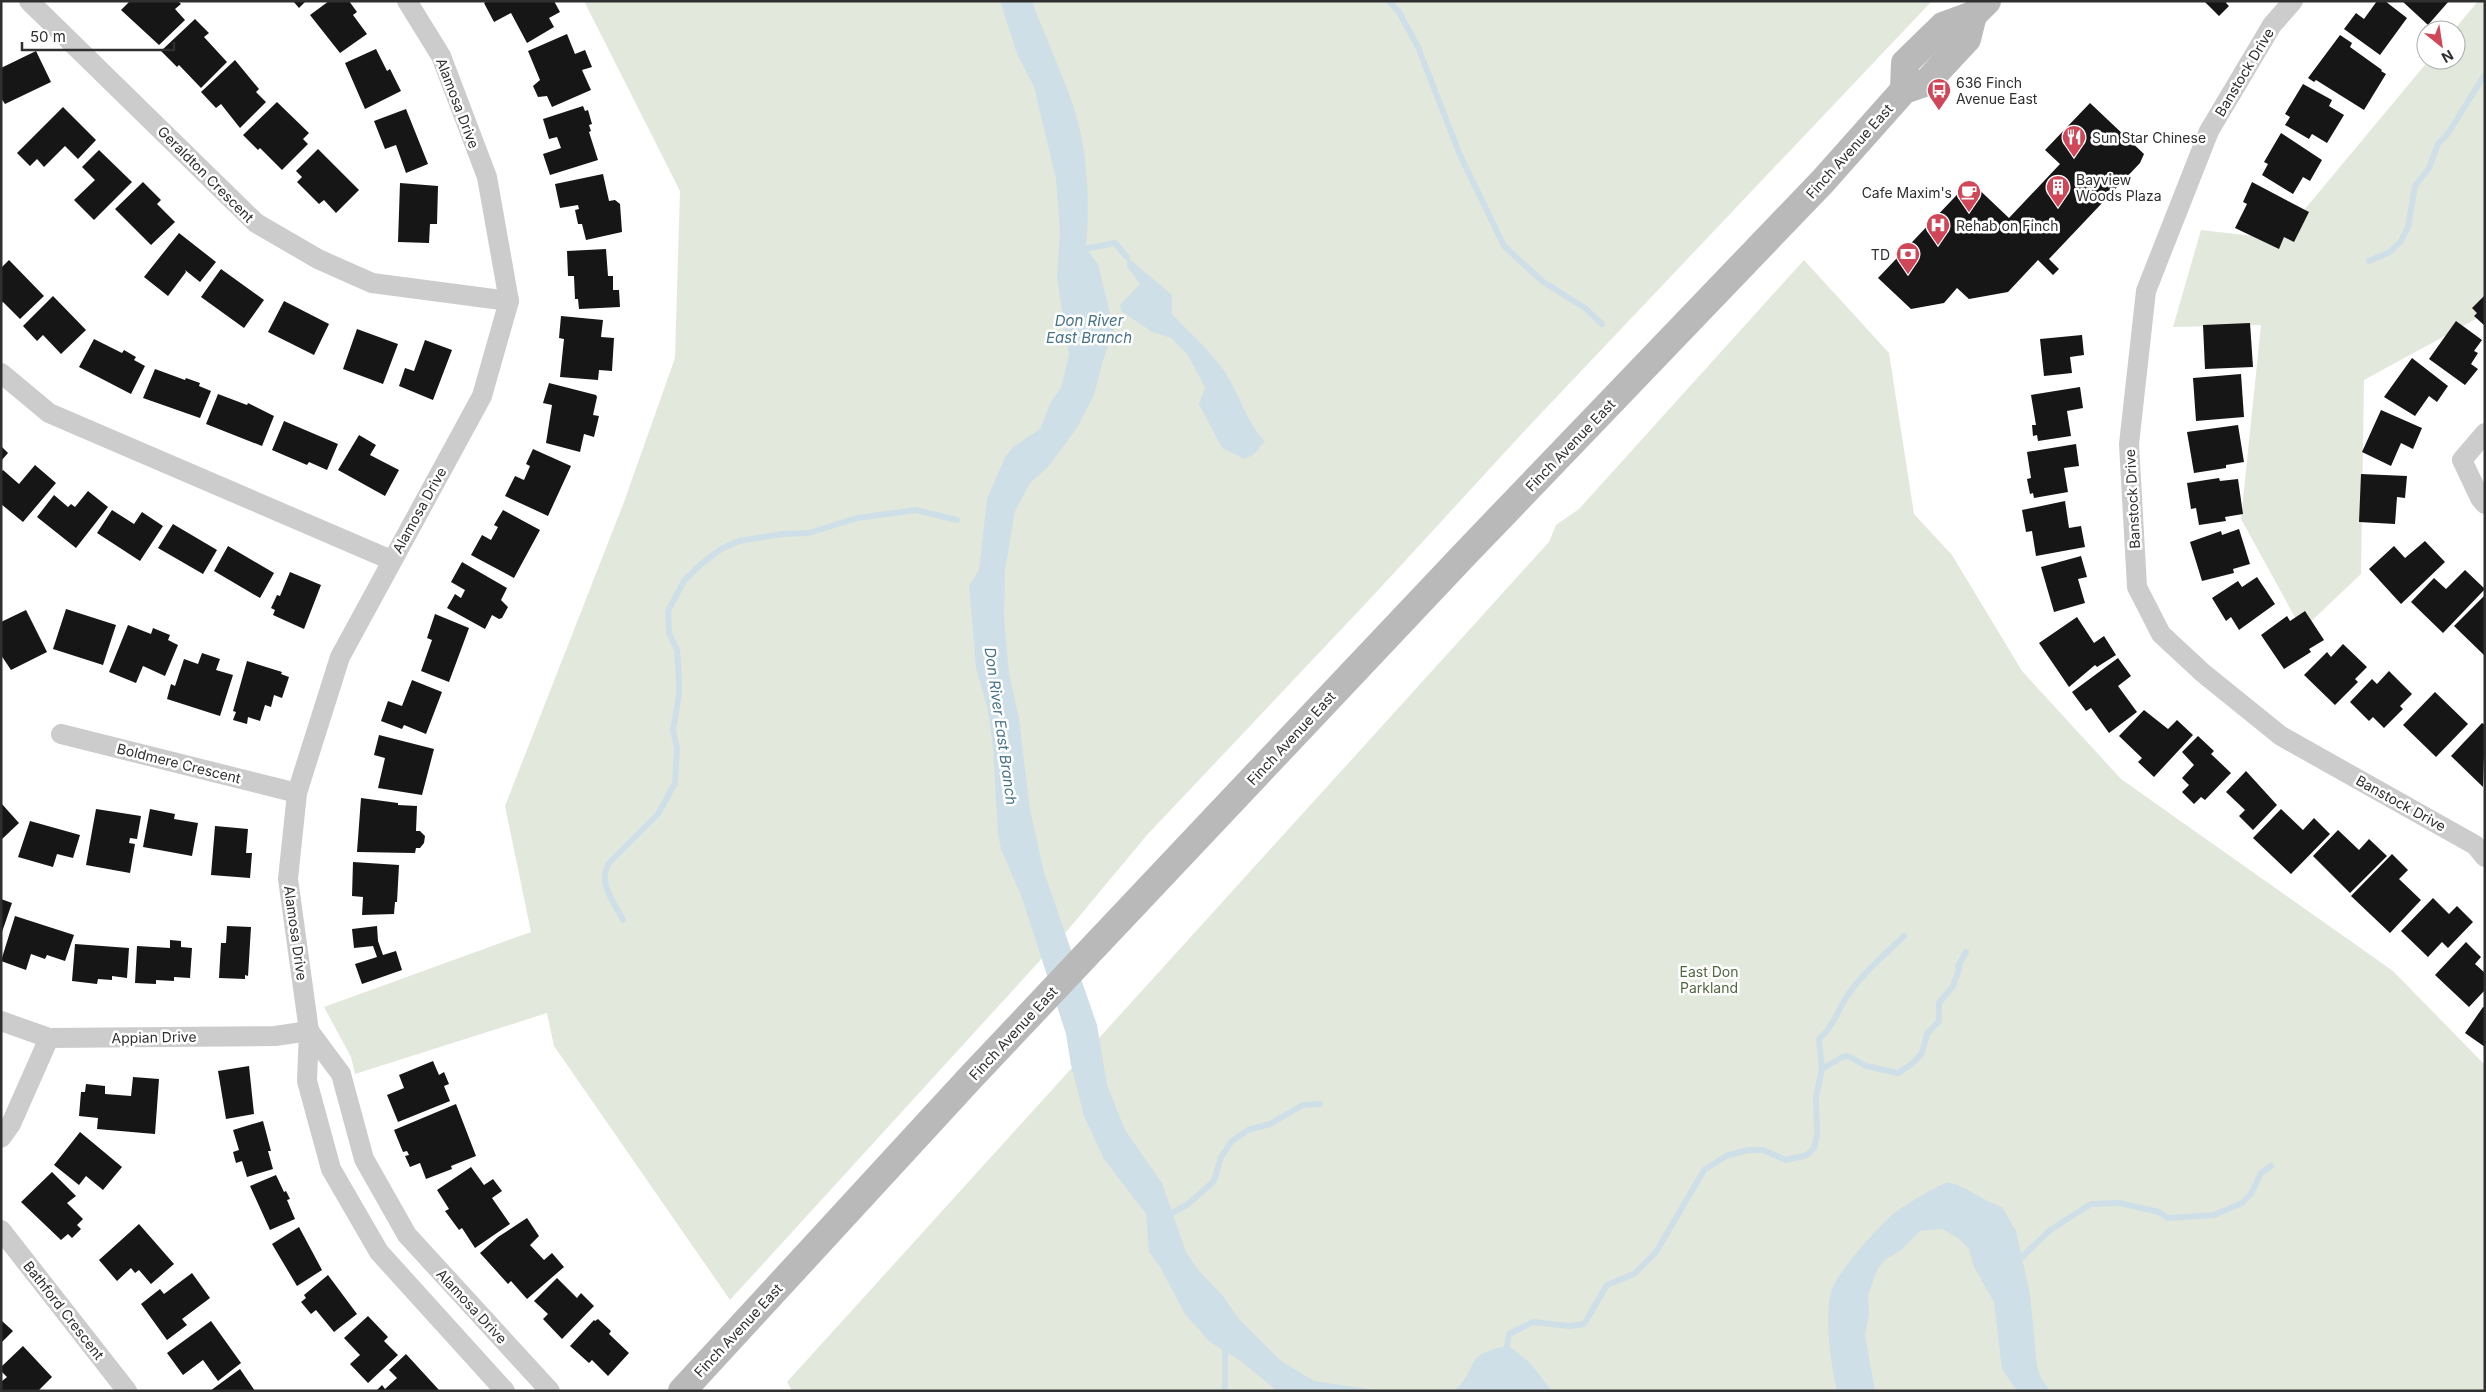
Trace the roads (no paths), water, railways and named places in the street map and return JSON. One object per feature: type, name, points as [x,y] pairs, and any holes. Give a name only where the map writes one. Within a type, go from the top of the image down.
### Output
[{"type":"main road","name":"Finch Avenue East","points":[[682,1391],[1123,915],[1822,181],[1904,90],[1905,63],[1942,26],[1980,8]]},
{"type":"street","name":"Geraldton Crescent","points":[[30,1],[256,223],[318,260],[372,283],[508,301]]},
{"type":"street","name":"Alamosa Drive","points":[[408,1],[441,56],[486,177],[508,301],[482,396],[391,560],[340,657],[297,793],[288,879],[310,1031],[308,1081],[332,1170],[379,1252],[505,1391]]},
{"type":"street","name":"Banstock Drive","points":[[2293,1],[2272,25],[2209,131],[2146,291],[2130,444],[2137,587],[2161,634],[2203,673],[2281,736],[2475,845],[2485,857]]},
{"type":"street","points":[[1,373],[49,413],[391,560]]},
{"type":"street","points":[[2485,433],[2462,460],[2480,498],[2485,504]]},
{"type":"street","name":"Boldmere Crescent","points":[[61,734],[297,793]]},
{"type":"street","name":"Appian Drive","points":[[1,1021],[50,1038],[275,1036],[310,1031]]},
{"type":"street","name":"Alamosa Drive","points":[[310,1031],[341,1074],[364,1159],[407,1235],[550,1391]]},
{"type":"street","points":[[1,1138],[11,1124],[50,1038]]},
{"type":"street","name":"Bathford Crescent","points":[[1,1230],[127,1391]]},
{"type":"water","name":"Don River East Branch","points":[[1000,1],[1032,1],[1074,108],[1079,125],[1087,177],[1088,213],[1086,248],[1098,264],[1114,330],[1104,357],[1094,395],[1077,428],[1048,467],[1030,483],[1015,511],[1005,571],[1004,619],[1009,673],[1019,719],[1030,810],[1044,872],[1097,1025],[1107,1085],[1125,1130],[1162,1183],[1186,1252],[1199,1271],[1223,1296],[1239,1319],[1281,1361],[1314,1381],[1381,1391],[1277,1391],[1242,1362],[1210,1342],[1185,1314],[1160,1267],[1149,1252],[1146,1214],[1104,1159],[1084,1116],[1071,1065],[1066,1034],[1022,898],[1001,849],[998,834],[993,748],[988,710],[976,668],[969,586],[979,570],[987,499],[1005,457],[1013,447],[1040,429],[1051,402],[1061,388],[1069,355],[1057,278],[1060,231],[1056,179],[1034,87],[1017,54]]},
{"type":"water","points":[[1127,257],[1172,295],[1172,314],[1211,354],[1228,377],[1253,426],[1265,441],[1253,455],[1244,459],[1222,448],[1199,404],[1205,387],[1187,354],[1171,338],[1152,332],[1121,311],[1120,305],[1140,284],[1127,266]]},
{"type":"water","points":[[1948,1182],[2002,1207],[2016,1231],[2030,1294],[2037,1366],[2041,1378],[2050,1391],[2017,1391],[2002,1369],[1994,1302],[1973,1265],[1969,1249],[1958,1238],[1942,1229],[1920,1231],[1900,1251],[1886,1259],[1878,1268],[1868,1295],[1869,1313],[1865,1335],[1875,1391],[1837,1391],[1828,1328],[1829,1303],[1835,1284],[1860,1248],[1891,1216],[1916,1199]]},
{"type":"water","points":[[1508,1345],[1530,1363],[1552,1391],[1453,1391],[1463,1382],[1479,1356]]},
{"type":"waterway","points":[[1389,1],[1399,12],[1418,47],[1460,155],[1504,246],[1542,281],[1585,308],[1602,324]]},
{"type":"waterway","points":[[2369,261],[2390,252],[2401,241],[2408,227],[2415,186],[2429,168],[2438,144],[2447,135],[2485,74]]},
{"type":"waterway","points":[[1078,250],[1115,243],[1127,257]]},
{"type":"waterway","points":[[623,920],[608,892],[605,877],[606,870],[609,863],[658,814],[675,783],[677,748],[673,730],[679,695],[679,678],[677,650],[669,633],[668,611],[684,581],[700,565],[721,549],[739,541],[782,534],[809,533],[857,518],[916,510],[957,520]]},
{"type":"waterway","points":[[1506,1354],[1509,1334],[1533,1322],[1570,1326],[1584,1324],[1607,1285],[1634,1274],[1656,1252],[1704,1170],[1726,1156],[1748,1150],[1763,1150],[1786,1160],[1807,1155],[1814,1148],[1817,1134],[1816,1097],[1822,1069],[1819,1039],[1831,1025],[1853,988],[1874,964],[1904,936]]},
{"type":"waterway","points":[[1822,1069],[1842,1057],[1848,1056],[1866,1066],[1898,1073],[1912,1064],[1922,1053],[1927,1034],[1939,1021],[1939,1003],[1953,986],[1959,970],[1958,966],[1966,952]]},
{"type":"waterway","points":[[1165,1213],[1172,1213],[1187,1205],[1214,1181],[1221,1157],[1232,1141],[1248,1130],[1270,1124],[1303,1105],[1320,1104]]},
{"type":"waterway","points":[[2013,1256],[2022,1257],[2050,1230],[2091,1204],[2120,1203],[2159,1212],[2168,1218],[2214,1215],[2242,1203],[2251,1194],[2261,1173],[2271,1166]]},
{"type":"waterway","points":[[1225,1391],[1225,1352],[1227,1345]]},
{"type":"place","name":"636 Finch Avenue East","points":[[1939,111]]},
{"type":"place","name":"Sun Star Chinese","points":[[2074,158]]},
{"type":"place","name":"Bayview Woods Plaza","points":[[2058,208]]},
{"type":"place","name":"Cafe Maxim's","points":[[1969,213]]},
{"type":"place","name":"Rehab on Finch","points":[[1938,246]]},
{"type":"place","name":"TD","points":[[1908,275]]},
{"type":"park label","name":"East Don Parkland","points":[[1709,980]]}]
